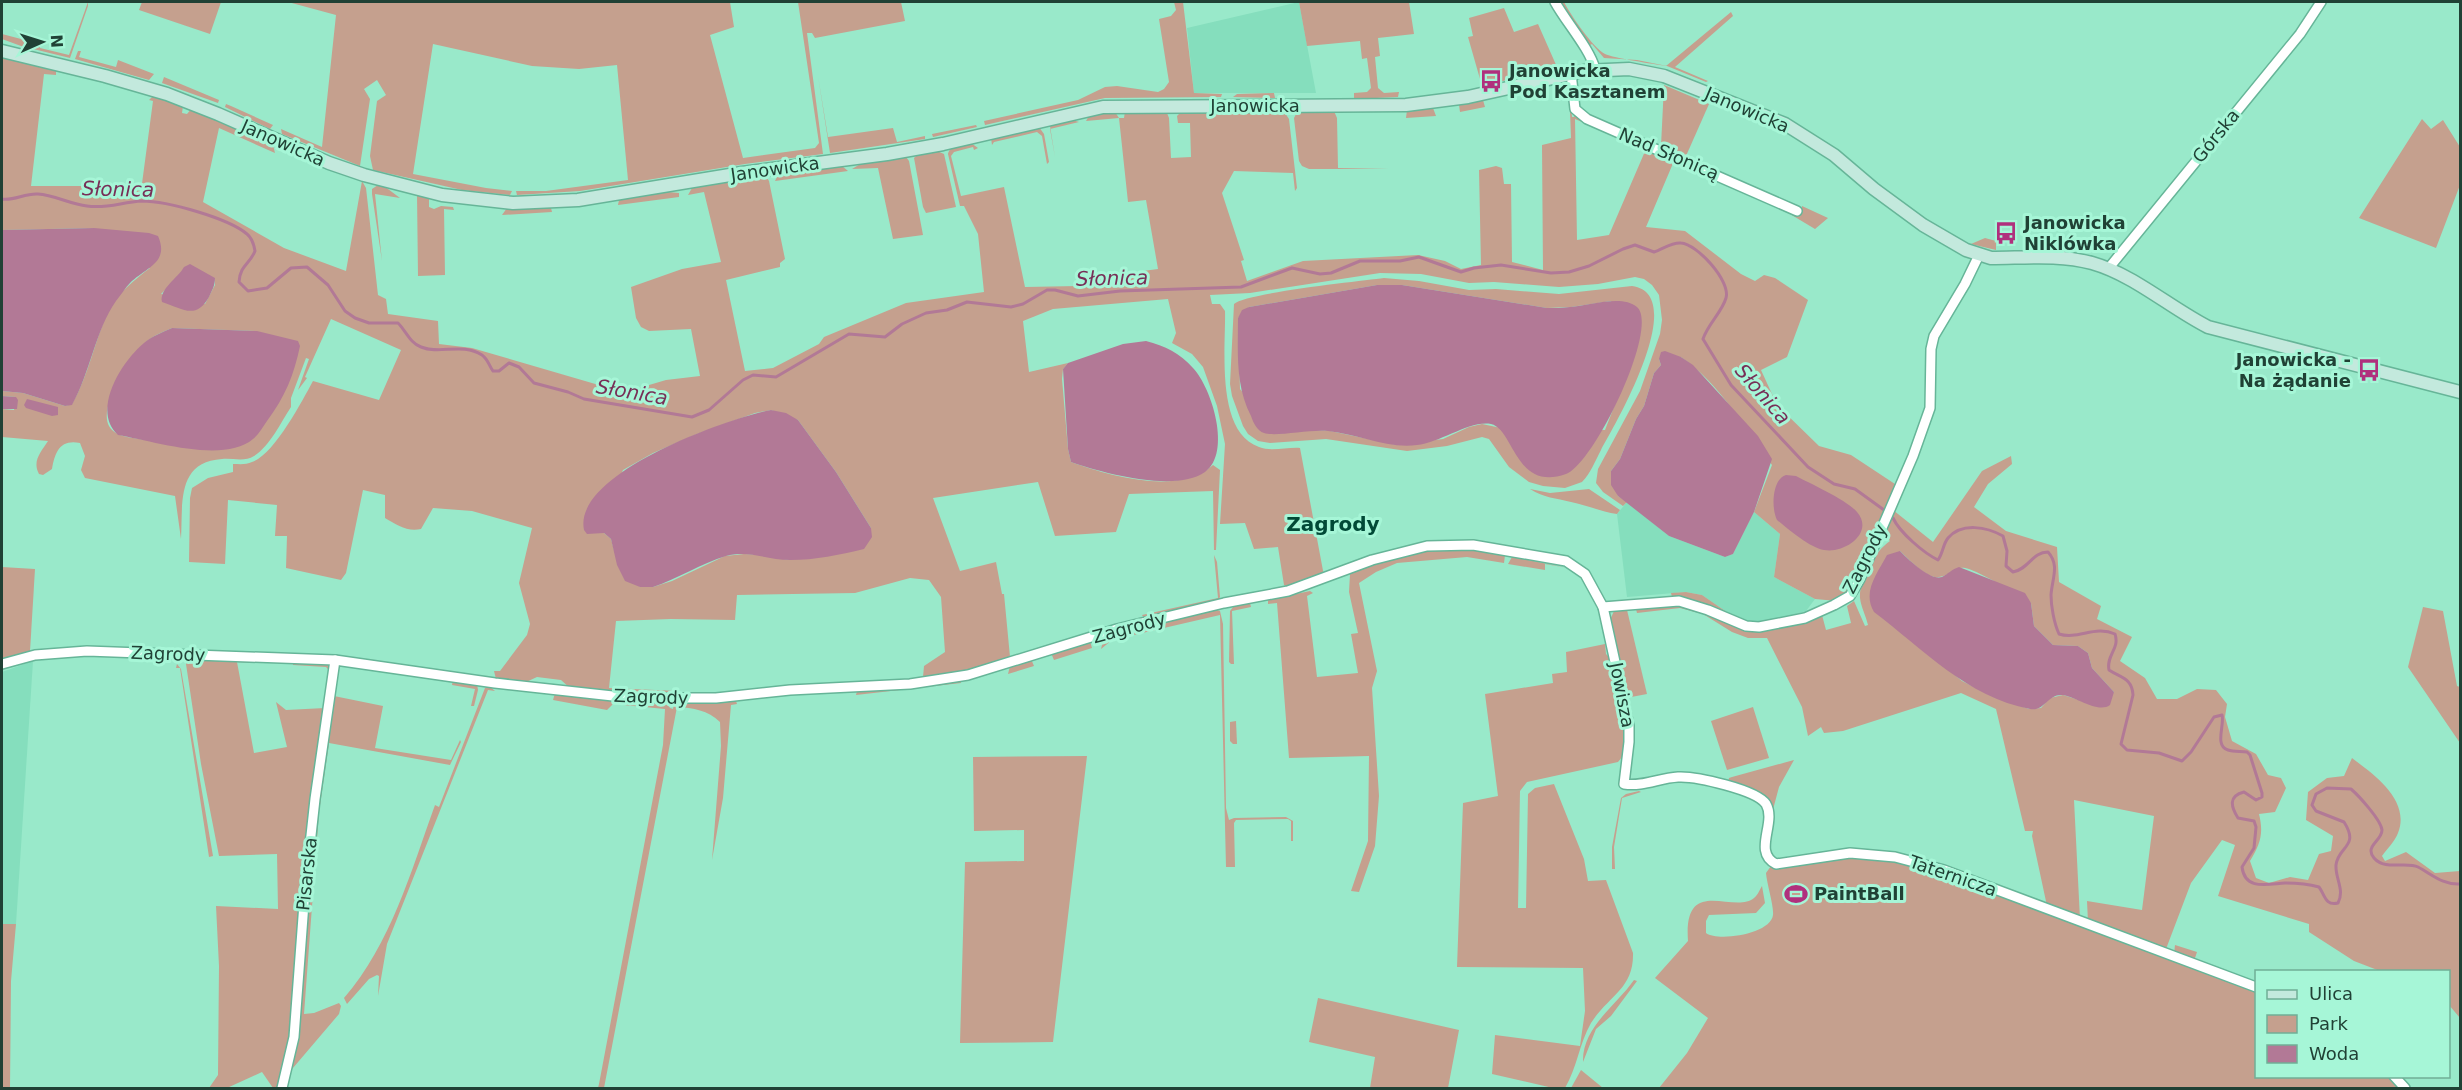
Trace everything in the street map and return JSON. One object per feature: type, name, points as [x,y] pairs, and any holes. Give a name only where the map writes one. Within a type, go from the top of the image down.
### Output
[{"type":"street","points":[[1555,2],[1591,56],[1595,69]]},
{"type":"street","name":"Górska","points":[[2108,268],[2300,34],[2321,2]]},
{"type":"street","name":"Janowicka","points":[[2,51],[105,75],[167,94],[364,176],[442,195],[513,203],[578,200],[742,173],[887,154],[943,144],[1093,108],[1137,105],[1349,107],[1406,105],[1468,97],[1595,69],[1652,72],[1785,124],[1834,155],[1874,189],[1923,225],[1979,255],[1991,258],[2068,259],[2108,268],[2123,275],[2180,313],[2208,327],[2460,392]]},
{"type":"street","name":"Nad Słonicą","points":[[1571,73],[1575,109],[1587,119],[1797,211]]},
{"type":"street","name":"Zagrody","points":[[2,664],[35,655],[87,651],[335,660],[495,683],[647,699],[716,699],[790,690],[910,684],[968,675],[1117,629],[1224,603],[1288,591],[1393,554],[1443,545],[1473,545],[1566,561],[1585,574],[1603,608],[1679,601],[1708,610],[1738,624],[1753,627],[1805,618],[1850,596],[1860,579],[1913,456],[1930,408],[1931,349],[1934,336],[1965,284],[1979,255]]},
{"type":"street","name":"Jowisza","points":[[1603,608],[1629,726],[1623,784]]},
{"type":"street","name":"Pisarska","points":[[282,1089],[294,1037],[305,890],[315,799],[335,660]]},
{"type":"street","name":"Taternicza","points":[[1623,784],[1645,785],[1680,777],[1749,793],[1761,798],[1769,811],[1766,853],[1776,864],[1850,854],[1909,859],[2255,987]]},
{"type":"shaded area","points":[[1299,2],[1316,93],[1194,93],[1187,28]]},
{"type":"shaded area","points":[[1627,502],[1669,536],[1725,557],[1733,554],[1754,512],[1780,534],[1774,577],[1815,599],[1806,611],[1758,625],[1731,615],[1702,595],[1686,592],[1627,597],[1617,514]]},
{"type":"shaded area","points":[[33,661],[16,924],[2,924],[2,672]]},
{"type":"green space","points":[[88,2],[70,58],[2,39],[2,34],[40,44],[40,48],[69,55]]},
{"type":"green space","points":[[142,2],[221,2],[210,34],[139,10]]},
{"type":"green space","points":[[288,2],[730,2],[734,27],[710,35],[743,158],[815,148],[819,143],[798,2],[901,2],[905,21],[815,38],[812,33],[807,33],[823,154],[745,164],[580,191],[517,195],[516,191],[546,191],[628,180],[617,65],[579,69],[532,66],[433,44],[413,174],[512,191],[510,195],[462,190],[373,170],[370,156],[377,101],[386,95],[377,80],[364,89],[370,99],[360,166],[282,134],[281,129],[322,147],[336,15]]},
{"type":"green space","points":[[1174,2],[1183,2],[1194,93],[1222,94],[1221,97],[1105,98],[985,125],[984,121],[1078,100],[1105,87],[1117,86],[1158,92],[1164,89],[1169,82],[1159,19],[1171,16],[1176,10]]},
{"type":"green space","points":[[1299,2],[1409,2],[1414,34],[1378,38],[1380,56],[1375,57],[1378,88],[1384,93],[1399,92],[1398,97],[1354,99],[1354,93],[1367,92],[1371,88],[1367,58],[1362,59],[1360,41],[1307,46]]},
{"type":"green space","points":[[1559,2],[1564,2],[1582,30],[1600,51],[1609,56],[1626,59],[1604,58],[1592,44],[1588,46]]},
{"type":"green space","points":[[1504,8],[1514,32],[1538,24],[1557,67],[1495,83],[1494,80],[1482,86],[1468,37],[1473,36],[1469,18]]},
{"type":"green space","points":[[1731,12],[1733,16],[1675,67],[1708,81],[1666,66]]},
{"type":"green space","points":[[78,51],[81,51],[79,57],[116,67],[118,60],[154,74],[149,80],[75,59]]},
{"type":"green space","points":[[2,58],[56,69],[56,75],[44,74],[31,186],[90,186],[141,191],[153,101],[149,100],[154,95],[183,106],[182,113],[187,114],[192,108],[273,145],[275,153],[219,128],[203,202],[284,248],[346,271],[362,181],[366,188],[378,295],[386,299],[388,314],[438,321],[439,344],[472,348],[609,388],[639,388],[666,380],[700,376],[691,329],[649,331],[641,327],[636,318],[631,287],[682,269],[721,262],[704,192],[688,195],[692,188],[766,176],[769,181],[785,259],[780,263],[780,267],[726,280],[745,371],[773,368],[819,344],[824,337],[906,303],[984,292],[978,234],[964,206],[960,206],[948,154],[951,149],[960,145],[971,143],[978,148],[974,150],[973,147],[954,152],[951,156],[961,196],[1004,187],[1025,287],[1078,286],[1113,275],[1158,269],[1146,200],[1128,202],[1119,118],[1124,118],[1125,111],[1167,113],[1171,158],[1191,157],[1190,123],[1178,123],[1179,114],[1200,112],[1285,113],[1289,119],[1297,188],[1295,191],[1293,173],[1234,171],[1222,193],[1244,260],[1241,261],[1247,281],[1303,261],[1418,255],[1445,261],[1461,269],[1481,265],[1479,170],[1496,166],[1502,168],[1504,184],[1511,184],[1512,262],[1543,270],[1542,145],[1571,138],[1569,84],[1572,117],[1575,112],[1594,127],[1575,119],[1577,240],[1609,235],[1646,149],[1674,161],[1646,227],[1685,231],[1741,274],[1755,281],[1764,275],[1775,278],[1808,300],[1787,357],[1761,370],[1777,405],[1819,446],[1851,455],[1898,486],[1853,587],[1837,601],[1815,599],[1774,577],[1780,534],[1754,512],[1772,465],[1720,393],[1681,357],[1659,359],[1661,365],[1654,373],[1644,406],[1636,419],[1620,459],[1611,471],[1618,496],[1627,502],[1623,506],[1603,492],[1596,483],[1598,469],[1640,391],[1660,334],[1662,320],[1659,295],[1644,279],[1635,277],[1598,284],[1559,287],[1494,282],[1469,283],[1421,274],[1380,273],[1250,293],[1210,295],[1212,304],[1220,304],[1225,311],[1226,387],[1229,407],[1235,424],[1245,438],[1259,447],[1300,448],[1324,576],[1287,587],[1284,585],[1278,547],[1254,549],[1245,523],[1220,524],[1225,444],[1217,406],[1203,367],[1192,354],[1172,343],[1176,333],[1168,299],[1053,309],[1023,321],[1029,372],[1068,363],[1063,369],[1062,379],[1071,462],[1124,477],[1163,481],[1182,480],[1199,474],[1213,465],[1220,470],[1216,550],[1214,550],[1213,491],[1129,494],[1116,532],[1055,536],[1038,482],[933,498],[960,571],[996,562],[1002,594],[1004,594],[1010,657],[966,670],[923,677],[924,666],[945,652],[941,597],[929,580],[910,578],[855,593],[737,595],[735,620],[616,621],[609,688],[678,691],[678,694],[633,695],[570,688],[561,680],[537,677],[524,683],[496,679],[494,671],[500,671],[527,635],[530,624],[519,583],[532,528],[472,511],[433,508],[421,529],[407,529],[385,518],[385,495],[363,490],[346,573],[341,580],[286,568],[287,536],[275,536],[277,505],[228,500],[225,564],[189,562],[192,488],[208,478],[233,472],[233,464],[247,464],[260,457],[278,439],[313,381],[379,400],[401,350],[331,319],[305,377],[307,378],[298,390],[309,359],[306,358],[291,398],[291,407],[260,452],[247,459],[222,459],[207,462],[196,468],[189,476],[183,499],[181,539],[175,496],[85,478],[81,470],[85,456],[80,443],[73,442],[63,445],[57,452],[52,469],[43,475],[39,474],[37,461],[48,441],[2,437],[2,409],[14,410],[16,397],[2,396],[2,391],[23,393],[65,406],[72,404],[83,382],[103,323],[112,305],[126,288],[150,268],[94,228],[2,230]],"holes":[[[179,276],[215,278],[215,285],[205,304],[161,294]],[[172,328],[257,331],[152,441],[117,433],[109,426],[107,417],[108,407],[117,383],[131,360],[154,336]],[[771,410],[798,420],[836,472],[871,528],[788,560],[765,555],[725,556],[672,581],[653,587],[640,587],[614,550],[611,539],[604,533],[597,532],[623,470],[653,453],[755,413]]]},
{"type":"green space","points":[[818,76],[828,137],[893,128],[897,142],[925,136],[925,139],[830,153]]},
{"type":"green space","points":[[164,77],[219,100],[218,103],[162,83]]},
{"type":"green space","points":[[1664,85],[1709,104],[1686,156],[1661,146]]},
{"type":"green space","points":[[1274,93],[1275,98],[1233,97],[1237,94]]},
{"type":"green space","points":[[1483,100],[1485,107],[1460,112],[1459,105]]},
{"type":"green space","points":[[226,104],[273,125],[270,129],[225,107]]},
{"type":"green space","points":[[1433,108],[1436,116],[1406,118],[1407,110]]},
{"type":"green space","points":[[1334,111],[1337,118],[1338,168],[1389,169],[1309,169],[1302,166],[1299,161],[1294,118],[1297,112]]},
{"type":"green space","points":[[1115,112],[1119,118],[1086,121],[1090,114]]},
{"type":"green space","points":[[1069,119],[1079,122],[1050,129],[1050,126]]},
{"type":"green space","points":[[2422,119],[2431,129],[2443,120],[2460,147],[2460,185],[2436,248],[2359,218]]},
{"type":"green space","points":[[976,125],[977,127],[933,137],[932,134]]},
{"type":"green space","points":[[1039,127],[1044,134],[1049,162],[1047,164],[1042,136],[1037,132],[994,142],[992,145],[991,138]]},
{"type":"green space","points":[[937,151],[944,154],[956,207],[926,213],[914,158],[917,155]]},
{"type":"green space","points":[[906,157],[909,161],[923,235],[893,239],[878,168],[852,169],[862,163]]},
{"type":"green space","points":[[842,166],[848,171],[775,181],[779,173]]},
{"type":"green space","points":[[378,185],[384,186],[400,198],[375,194],[382,261],[372,194],[372,189]]},
{"type":"green space","points":[[668,192],[679,193],[679,197],[618,205],[619,200]]},
{"type":"green space","points":[[417,194],[429,197],[429,207],[434,209],[441,206],[453,207],[454,210],[444,209],[445,275],[418,276]]},
{"type":"green space","points":[[1802,206],[1828,218],[1815,229],[1790,214],[1798,216]]},
{"type":"green space","points":[[507,208],[551,208],[552,212],[502,215]]},
{"type":"green space","points":[[1985,238],[1996,241],[1996,250],[1971,244]]},
{"type":"green space","points":[[1384,278],[1419,281],[1469,290],[1496,289],[1559,294],[1632,286],[1648,294],[1654,311],[1652,335],[1644,362],[1620,415],[1582,482],[1565,488],[1529,482],[1509,467],[1489,439],[1482,437],[1447,446],[1407,451],[1326,439],[1270,443],[1258,441],[1248,434],[1232,396],[1230,384],[1234,304],[1280,292]],"holes":[[[1377,285],[1402,285],[1547,308],[1611,301],[1637,348],[1605,430],[1501,428],[1482,424],[1469,427],[1443,439],[1397,445],[1330,431],[1310,430],[1276,434],[1240,389],[1238,318],[1249,307]]]},
{"type":"green space","points":[[2011,456],[2012,464],[1988,484],[1974,507],[2006,531],[2057,547],[2059,582],[2101,606],[2097,619],[2132,637],[2120,661],[2145,678],[2157,699],[2177,699],[2197,689],[2216,690],[2227,704],[2225,717],[2232,741],[2256,754],[2268,775],[2281,778],[2286,788],[2275,812],[2259,814],[2260,839],[2250,861],[2256,878],[2269,883],[2290,877],[2308,880],[2319,854],[2331,851],[2333,836],[2306,820],[2308,792],[2327,778],[2344,776],[2352,758],[2379,780],[2395,799],[2401,821],[2398,833],[2382,856],[2385,861],[2406,852],[2435,873],[2460,871],[2460,1018],[2450,1006],[2450,970],[2377,970],[2354,961],[2309,932],[2309,924],[2218,896],[2235,845],[2222,840],[2191,883],[2166,949],[2088,922],[2087,901],[2142,910],[2154,816],[2074,800],[2080,919],[2047,906],[2032,836],[2033,831],[2025,831],[1996,709],[1961,693],[1843,731],[1824,733],[1821,727],[1808,736],[1802,707],[1767,638],[1748,638],[1732,632],[1703,614],[1680,608],[1637,613],[1636,609],[1685,605],[1737,627],[1822,615],[1826,630],[1851,623],[1847,606],[1854,601],[1865,626],[1868,625],[1860,598],[1862,582],[1879,551],[1890,541],[1884,535],[1893,510],[1933,542],[1982,471]],"holes":[[[1900,551],[1918,568],[1934,577],[1943,576],[1960,568],[1969,569],[1993,580],[2031,603],[2034,626],[2053,645],[2078,646],[2088,653],[2092,668],[2114,692],[2101,707],[2063,695],[2050,698],[2041,708],[2029,709],[1992,696],[1962,681],[1901,631]]]},
{"type":"green space","points":[[1530,489],[1550,493],[1589,489],[1620,510],[1617,514],[1605,512],[1545,496]]},
{"type":"green space","points":[[1444,548],[1505,555],[1504,563],[1467,557],[1397,563],[1376,572],[1359,583],[1377,671],[1372,688],[1379,796],[1375,846],[1359,892],[1351,891],[1368,841],[1369,756],[1289,758],[1277,603],[1268,604],[1268,600],[1310,591],[1313,593],[1307,596],[1317,677],[1358,673],[1351,634],[1358,633],[1349,592],[1350,574],[1396,557]]},
{"type":"green space","points":[[1214,555],[1217,562],[1220,597],[1218,601],[1144,618],[1142,615],[1218,598]]},
{"type":"green space","points":[[1512,557],[1568,568],[1545,564],[1545,570],[1508,564]]},
{"type":"green space","points":[[2,567],[35,569],[30,651],[2,660]]},
{"type":"green space","points":[[1686,592],[1702,595],[1731,615],[1694,600],[1672,597],[1671,593]]},
{"type":"green space","points":[[1250,603],[1251,607],[1232,611],[1234,664],[1231,664],[1229,662],[1230,611],[1234,606]]},
{"type":"green space","points":[[2423,607],[2443,611],[2457,686],[2460,687],[2460,743],[2408,667]]},
{"type":"green space","points":[[1214,609],[1220,611],[1223,624],[1226,808],[1229,820],[1286,817],[1293,821],[1293,841],[1291,841],[1291,821],[1288,819],[1236,820],[1234,823],[1235,867],[1226,867],[1220,615],[1112,640],[1101,649],[1104,637]]},
{"type":"green space","points":[[1627,610],[1647,694],[1626,698],[1610,620],[1614,611]]},
{"type":"green space","points":[[1090,641],[1092,648],[1054,660],[1051,653]]},
{"type":"green space","points":[[1605,644],[1606,654],[1611,659],[1624,713],[1626,741],[1624,753],[1618,762],[1527,782],[1520,791],[1518,908],[1526,908],[1528,794],[1535,788],[1554,784],[1584,859],[1588,881],[1606,880],[1633,953],[1632,965],[1625,984],[1591,1023],[1565,1088],[1553,1088],[1492,1074],[1495,1035],[1580,1046],[1585,1011],[1583,968],[1457,967],[1463,803],[1498,796],[1485,694],[1553,683],[1552,674],[1567,672],[1566,652]]},
{"type":"green space","points":[[187,659],[258,661],[259,663],[237,662],[254,753],[287,747],[276,702],[286,710],[325,708],[329,670],[326,667],[293,665],[293,661],[328,664],[330,667],[290,1039],[277,1088],[273,1088],[262,1072],[227,1088],[209,1088],[218,1075],[219,966],[216,906],[278,909],[277,854],[219,856],[201,764]]},
{"type":"green space","points":[[1031,659],[1034,666],[1008,674],[1010,666]]},
{"type":"green space","points":[[177,664],[181,669],[213,856],[209,857],[180,668],[176,668]]},
{"type":"green space","points":[[338,664],[343,664],[343,667],[338,667],[334,696],[383,706],[375,748],[451,760],[460,740],[461,742],[450,765],[329,743],[319,812],[304,1014],[314,1013],[339,1003],[341,1006],[339,1014],[287,1075],[315,816]]},
{"type":"green space","points":[[453,679],[477,684],[478,690],[474,706],[471,706],[475,689],[452,685]]},
{"type":"green space","points":[[960,680],[961,683],[856,695],[857,691]]},
{"type":"green space","points":[[489,686],[495,691],[488,690],[387,944],[378,996],[379,976],[377,975],[369,979],[347,1004],[344,998],[375,954],[387,931],[408,881],[435,805],[439,807],[485,688]]},
{"type":"green space","points":[[555,693],[667,703],[673,709],[674,704],[679,703],[736,701],[737,704],[731,705],[723,798],[712,860],[721,746],[720,722],[700,710],[677,707],[604,1088],[598,1088],[663,745],[665,709],[613,704],[607,710],[553,700]]},
{"type":"green space","points":[[1753,707],[1769,758],[1727,770],[1711,721]]},
{"type":"green space","points":[[1236,721],[1237,744],[1233,744],[1230,741],[1230,722]]},
{"type":"green space","points":[[1087,756],[1053,1042],[960,1043],[965,862],[1024,861],[1024,830],[974,831],[973,757]]},
{"type":"green space","points":[[1794,760],[1779,787],[1771,817],[1770,806],[1728,783],[1729,778]]},
{"type":"green space","points":[[1641,792],[1622,798],[1614,847],[1615,869],[1612,869],[1612,847],[1621,798],[1626,794]]},
{"type":"green space","points":[[1850,856],[1908,861],[2255,991],[2255,1078],[2392,1078],[2402,1088],[1659,1088],[1687,1053],[1708,1018],[1655,978],[1688,941],[1689,921],[1693,908],[1701,902],[1745,902],[1754,898],[1762,886],[1765,903],[1756,913],[1709,915],[1706,921],[1706,933],[1712,936],[1732,936],[1754,931],[1770,922],[1773,915],[1766,873],[1771,866]]},
{"type":"green space","points":[[2,924],[16,924],[11,981],[10,1088],[2,1088]]},
{"type":"green space","points":[[2175,945],[2197,952],[2194,961],[2174,954]]},
{"type":"green space","points":[[1634,980],[1637,981],[1611,1016],[1596,1029],[1583,1062],[1584,1049],[1594,1028]]},
{"type":"green space","points":[[1318,998],[1459,1030],[1448,1088],[1370,1088],[1375,1057],[1309,1042]]},
{"type":"green space","points":[[1581,1070],[1603,1088],[1571,1088]]},
{"type":"water","points":[[94,228],[149,233],[158,236],[161,253],[154,264],[128,285],[109,312],[72,405],[65,406],[23,393],[2,391],[2,230]]},
{"type":"water","points":[[190,264],[215,278],[213,288],[204,304],[194,311],[188,311],[162,302],[166,288],[184,267]]},
{"type":"water","points":[[1377,285],[1402,285],[1547,308],[1614,301],[1631,303],[1637,307],[1642,320],[1640,340],[1632,366],[1607,422],[1578,465],[1566,474],[1549,477],[1536,474],[1518,458],[1499,428],[1491,424],[1474,425],[1426,443],[1406,446],[1328,431],[1269,434],[1259,430],[1246,404],[1240,380],[1238,318],[1242,310]]},
{"type":"water","points":[[172,328],[257,331],[298,341],[300,346],[288,385],[279,403],[253,439],[225,450],[188,449],[118,435],[110,425],[107,413],[108,400],[112,387],[126,362],[144,343]]},
{"type":"water","points":[[1146,341],[1160,345],[1183,358],[1200,377],[1207,390],[1216,420],[1217,451],[1213,463],[1205,472],[1192,478],[1176,481],[1139,479],[1119,476],[1071,462],[1068,449],[1063,369],[1068,363],[1123,344]]},
{"type":"water","points":[[1665,351],[1693,365],[1758,436],[1772,459],[1754,512],[1733,554],[1725,557],[1669,536],[1618,496],[1611,485],[1611,471],[1620,459],[1636,419],[1644,406],[1654,373],[1661,365],[1659,359],[1661,352]]},
{"type":"water","points":[[2,396],[16,397],[17,409],[2,409]]},
{"type":"water","points":[[27,399],[58,407],[58,415],[52,416],[26,408],[24,405]]},
{"type":"water","points":[[771,410],[786,413],[798,420],[836,472],[871,528],[872,537],[864,549],[800,560],[734,554],[653,587],[640,587],[625,581],[617,565],[611,539],[604,533],[587,534],[584,530],[587,509],[602,488],[627,469],[690,436]]},
{"type":"water","points":[[1786,475],[1796,476],[1852,507],[1862,520],[1860,534],[1855,540],[1840,549],[1818,549],[1777,520],[1774,508],[1775,488],[1781,478]]},
{"type":"water","points":[[1900,551],[1931,576],[1942,577],[1959,567],[2025,593],[2031,603],[2034,626],[2053,645],[2078,646],[2088,653],[2092,668],[2114,692],[2110,705],[2093,706],[2067,696],[2057,695],[2039,708],[2030,709],[1986,694],[1947,670],[1874,612],[1871,605],[1870,590],[1879,569],[1887,555]]},
{"type":"waterway","name":"Słonica","points":[[2,199],[38,194],[87,206],[101,207],[142,201],[197,212],[226,222],[250,238],[255,251],[243,268],[239,282],[248,291],[267,288],[291,268],[307,267],[328,285],[345,311],[369,323],[398,323],[411,340],[421,347],[436,350],[467,349],[474,351],[484,357],[493,371],[499,371],[509,363],[519,367],[534,383],[584,399],[692,417],[709,410],[743,380],[753,375],[776,377],[849,334],[885,337],[902,324],[926,313],[947,310],[967,302],[1011,307],[1023,304],[1047,290],[1078,296],[1120,291],[1241,287],[1292,268],[1320,274],[1331,273],[1360,261],[1400,261],[1419,257],[1461,272],[1501,265],[1551,273],[1569,272],[1589,266],[1635,245],[1654,252],[1681,243],[1704,256],[1723,282],[1726,298],[1703,339],[1731,385],[1808,467],[1834,484],[1855,489],[1884,510]]},
{"type":"waterway","name":"Słonica","points":[[1893,518],[1913,542],[1938,560],[1948,538],[1967,528],[1982,528],[2003,536],[2007,551],[2006,566],[2013,572],[2023,568],[2038,555],[2048,552],[2054,562],[2051,599],[2059,634],[2073,635],[2100,631],[2115,634],[2116,644],[2109,660],[2109,670],[2131,685],[2133,695],[2121,744],[2127,750],[2159,753],[2182,761],[2191,752],[2214,717],[2222,715],[2221,740],[2224,748],[2247,752],[2250,755],[2262,793],[2262,797],[2256,800],[2244,792],[2235,796],[2232,802],[2238,818],[2254,821],[2256,827],[2254,848],[2242,867],[2244,875],[2252,883],[2265,885],[2293,883],[2319,887],[2330,903],[2338,903],[2340,889],[2336,865],[2350,837],[2344,822],[2316,811],[2312,805],[2316,794],[2327,788],[2351,789],[2374,814],[2382,830],[2372,847],[2371,854],[2379,862],[2390,865],[2413,865],[2443,881],[2460,884]]},
{"type":"place","name":"Janowicka Pod Kasztanem","points":[[1491,81]]},
{"type":"place","name":"Janowicka Niklówka","points":[[2006,233]]},
{"type":"place","name":"Janowicka - Na żądanie","points":[[2369,370]]},
{"type":"place","name":"PaintBall","points":[[1796,894]]},
{"type":"district","name":"Zagrody","points":[[1333,524]]}]
